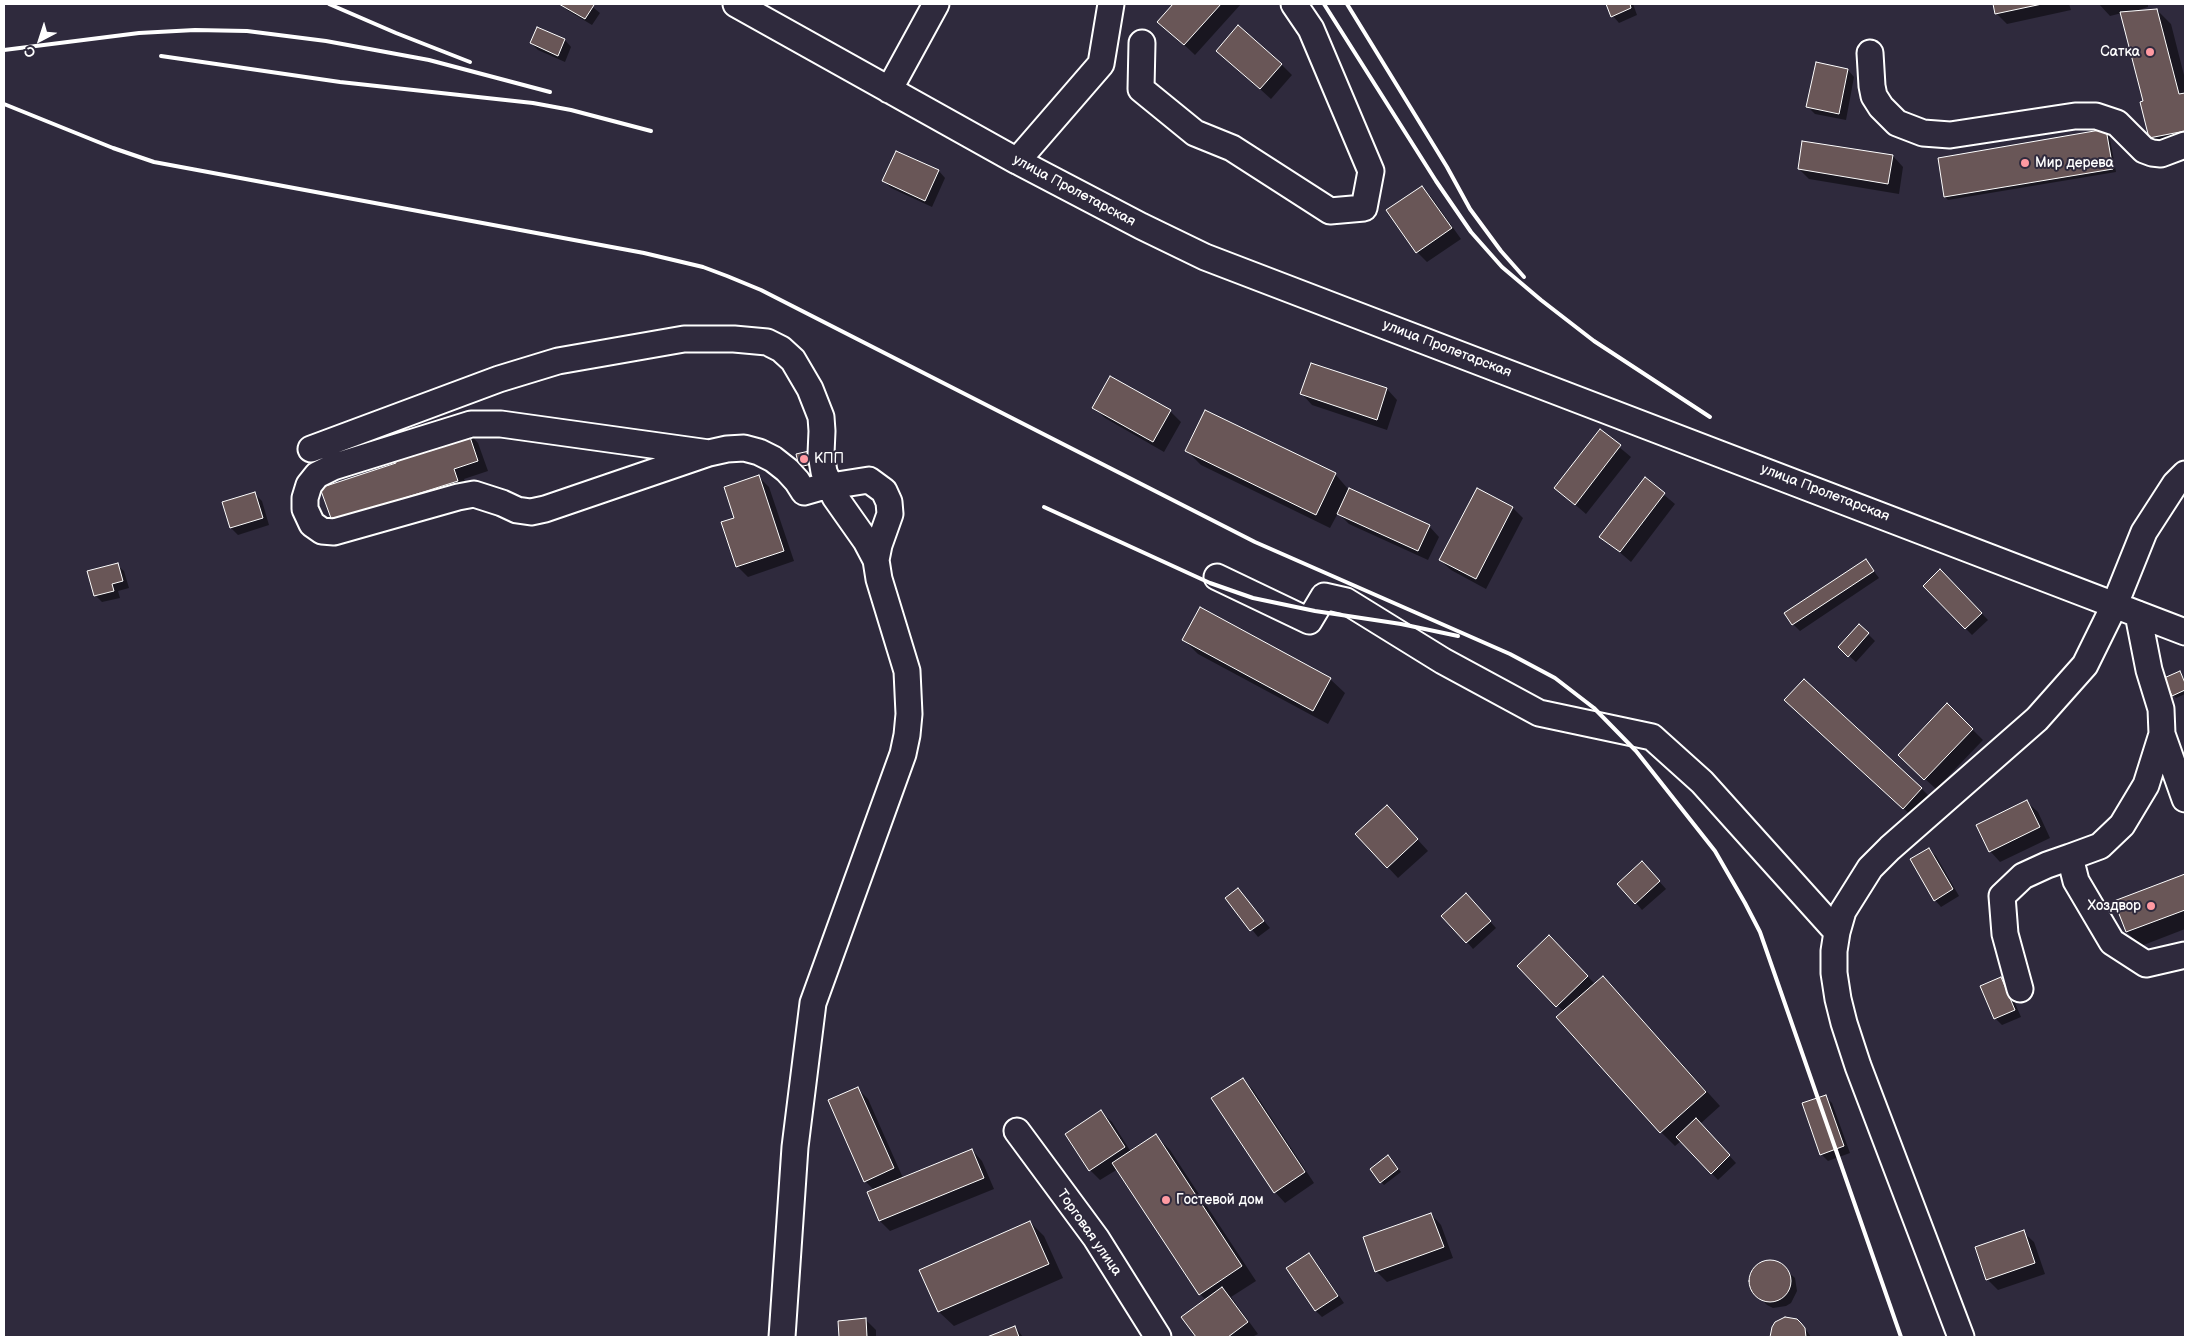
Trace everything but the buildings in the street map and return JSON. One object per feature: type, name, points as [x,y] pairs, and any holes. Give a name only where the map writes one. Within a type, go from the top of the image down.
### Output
[{"type":"street","name":"улица Пролетарская","points":[[736,4],[1017,161],[1205,257],[2185,632]]},
{"type":"street","points":[[889,90],[936,4]]},
{"type":"street","points":[[1017,161],[1101,64],[1111,4]]},
{"type":"street","points":[[1142,43],[1141,89],[1195,133],[1232,148],[1330,211],[1364,208],[1372,171],[1312,29],[1294,4]]},
{"type":"street","points":[[1870,53],[1872,86],[1874,96],[1880,107],[1897,123],[1922,133],[1950,135],[2075,116],[2096,116],[2117,123],[2144,150],[2152,153],[2161,154],[2185,145]]},
{"type":"street","points":[[311,449],[499,379],[558,361],[684,339],[767,342],[781,349],[793,360],[801,372],[821,417],[820,454],[824,472],[830,486],[866,541],[876,560],[879,579],[907,671],[909,714],[907,735],[901,761],[812,1003],[795,1147],[782,1337]]},
{"type":"street","points":[[709,453],[501,424],[471,424],[333,467],[317,475],[309,485],[304,498],[305,510],[312,524],[322,531],[334,532],[474,494],[495,500],[516,510],[531,512],[545,509],[709,453],[726,449],[744,448],[759,452],[787,470],[798,481],[804,492],[869,480],[884,491],[889,502],[890,514],[876,560]]},
{"type":"street","points":[[1961,1337],[1858,1066],[1844,1023],[1834,973],[1834,951],[1837,932],[1843,911],[1870,868],[1890,848],[2037,719],[2085,665],[2115,604],[2144,532],[2175,484],[2185,474]]},
{"type":"street","points":[[1217,577],[1310,621],[1324,596],[1346,601],[1443,661],[1539,713],[1652,737],[1702,782],[1837,932]]},
{"type":"street","points":[[2138,614],[2149,670],[2161,709],[2162,734],[2185,799]]},
{"type":"street","points":[[2020,989],[2005,934],[2002,896],[2023,876],[2046,865],[2100,846],[2122,825],[2146,785],[2162,734]]},
{"type":"street","points":[[2070,857],[2076,881],[2112,942],[2146,964],[2185,955]]},
{"type":"street","name":"Торговая улица","points":[[1016,1131],[1096,1238],[1158,1337]]},
{"type":"railway","points":[[329,4],[470,62]]},
{"type":"railway","points":[[1324,4],[1436,181],[1471,232],[1502,267],[1594,341],[1710,417]]},
{"type":"railway","points":[[1347,4],[1447,167],[1470,209],[1501,251],[1524,277]]},
{"type":"railway","points":[[4,50],[139,33],[195,30],[247,31],[326,41],[429,60],[550,92]]},
{"type":"railway","points":[[161,56],[340,82],[533,103],[571,110],[651,131]]},
{"type":"railway","points":[[4,104],[113,148],[154,162],[644,253],[703,267],[761,290],[1255,542],[1510,654],[1555,678],[1594,708],[1636,751],[1715,851],[1745,903],[1760,932],[1901,1337]]},
{"type":"railway","points":[[1044,507],[1210,583],[1253,598],[1458,636]]},
{"type":"place","name":"Сатка","points":[[2150,52]]},
{"type":"place","name":"Мир дерева","points":[[2025,163]]},
{"type":"place","name":"КПП","points":[[804,459]]},
{"type":"place","name":"Хоздвор","points":[[2151,906]]},
{"type":"place","name":"Гостевой дом","points":[[1166,1200]]}]
